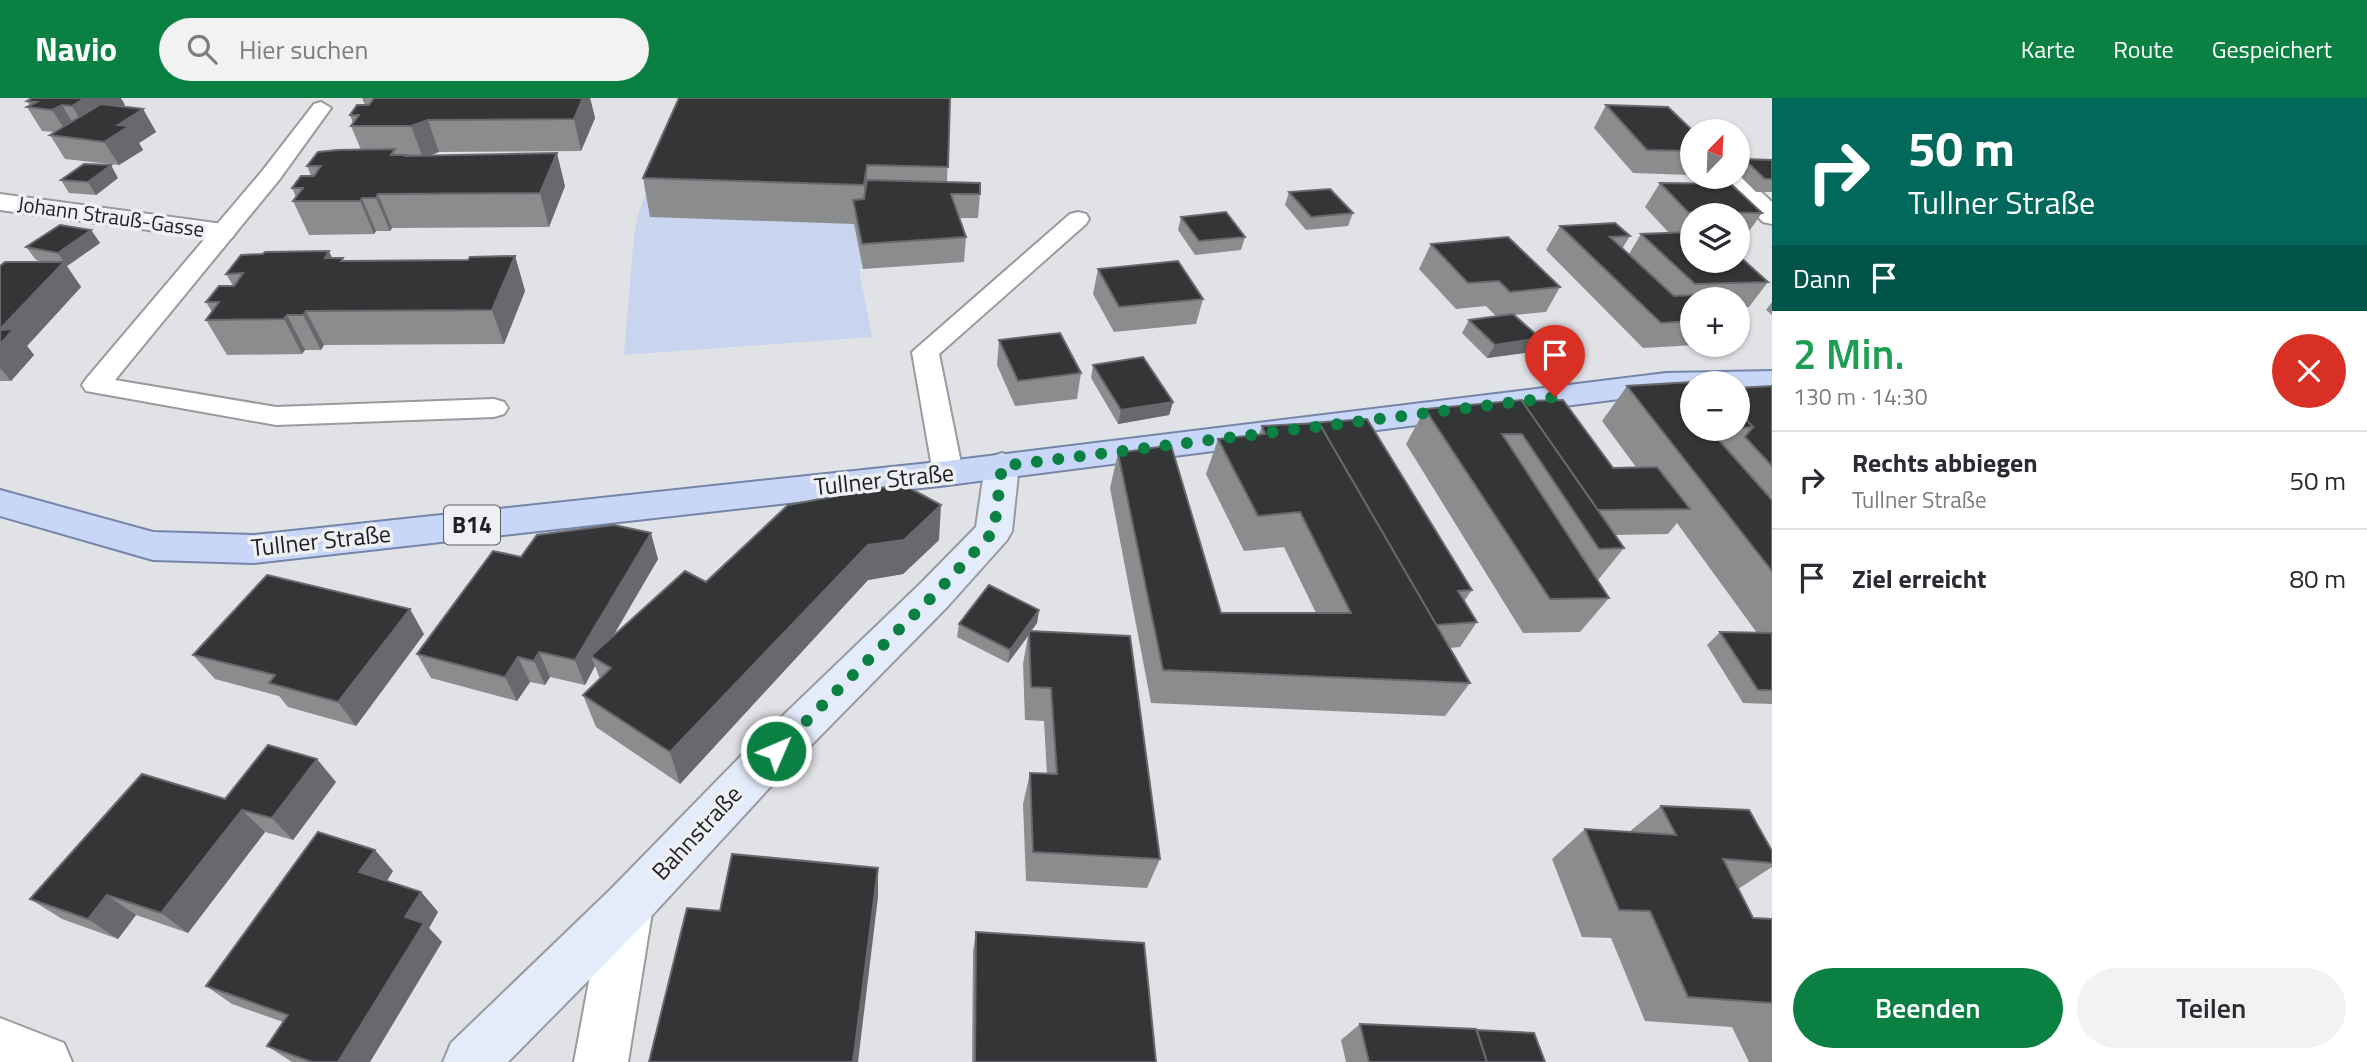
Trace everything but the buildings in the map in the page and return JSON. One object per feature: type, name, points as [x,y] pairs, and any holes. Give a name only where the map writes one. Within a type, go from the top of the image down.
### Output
[{"type":"main road","name":"Tullner Straße","points":[[0,503],[153,546],[254,550],[948,473],[1666,383],[1772,381]]},
{"type":"street","points":[[1743,189],[1772,216]]},
{"type":"street","name":"Johann Strauß-Gasse","points":[[0,202],[223,232]]},
{"type":"street","name":"Bahnstraße","points":[[470,1062],[628,906],[756,771],[934,595],[994,531],[1002,466]]},
{"type":"street","points":[[601,1062],[628,906]]},
{"type":"street","points":[[0,1045],[45,1062]]},
{"type":"lane","name":"Johann Strauß-Gasse","points":[[321,108],[271,175],[96,385],[276,416],[494,408]]},
{"type":"lane","points":[[948,473],[925,352],[1078,219]]},
{"type":"shaded area","points":[[681,104],[946,206],[978,207],[978,218],[950,219],[964,262],[859,269],[872,337],[624,355],[634,235],[639,211]]},
{"type":"route","points":[[776,751],[934,595],[994,531],[1002,466],[1555,397]]}]
